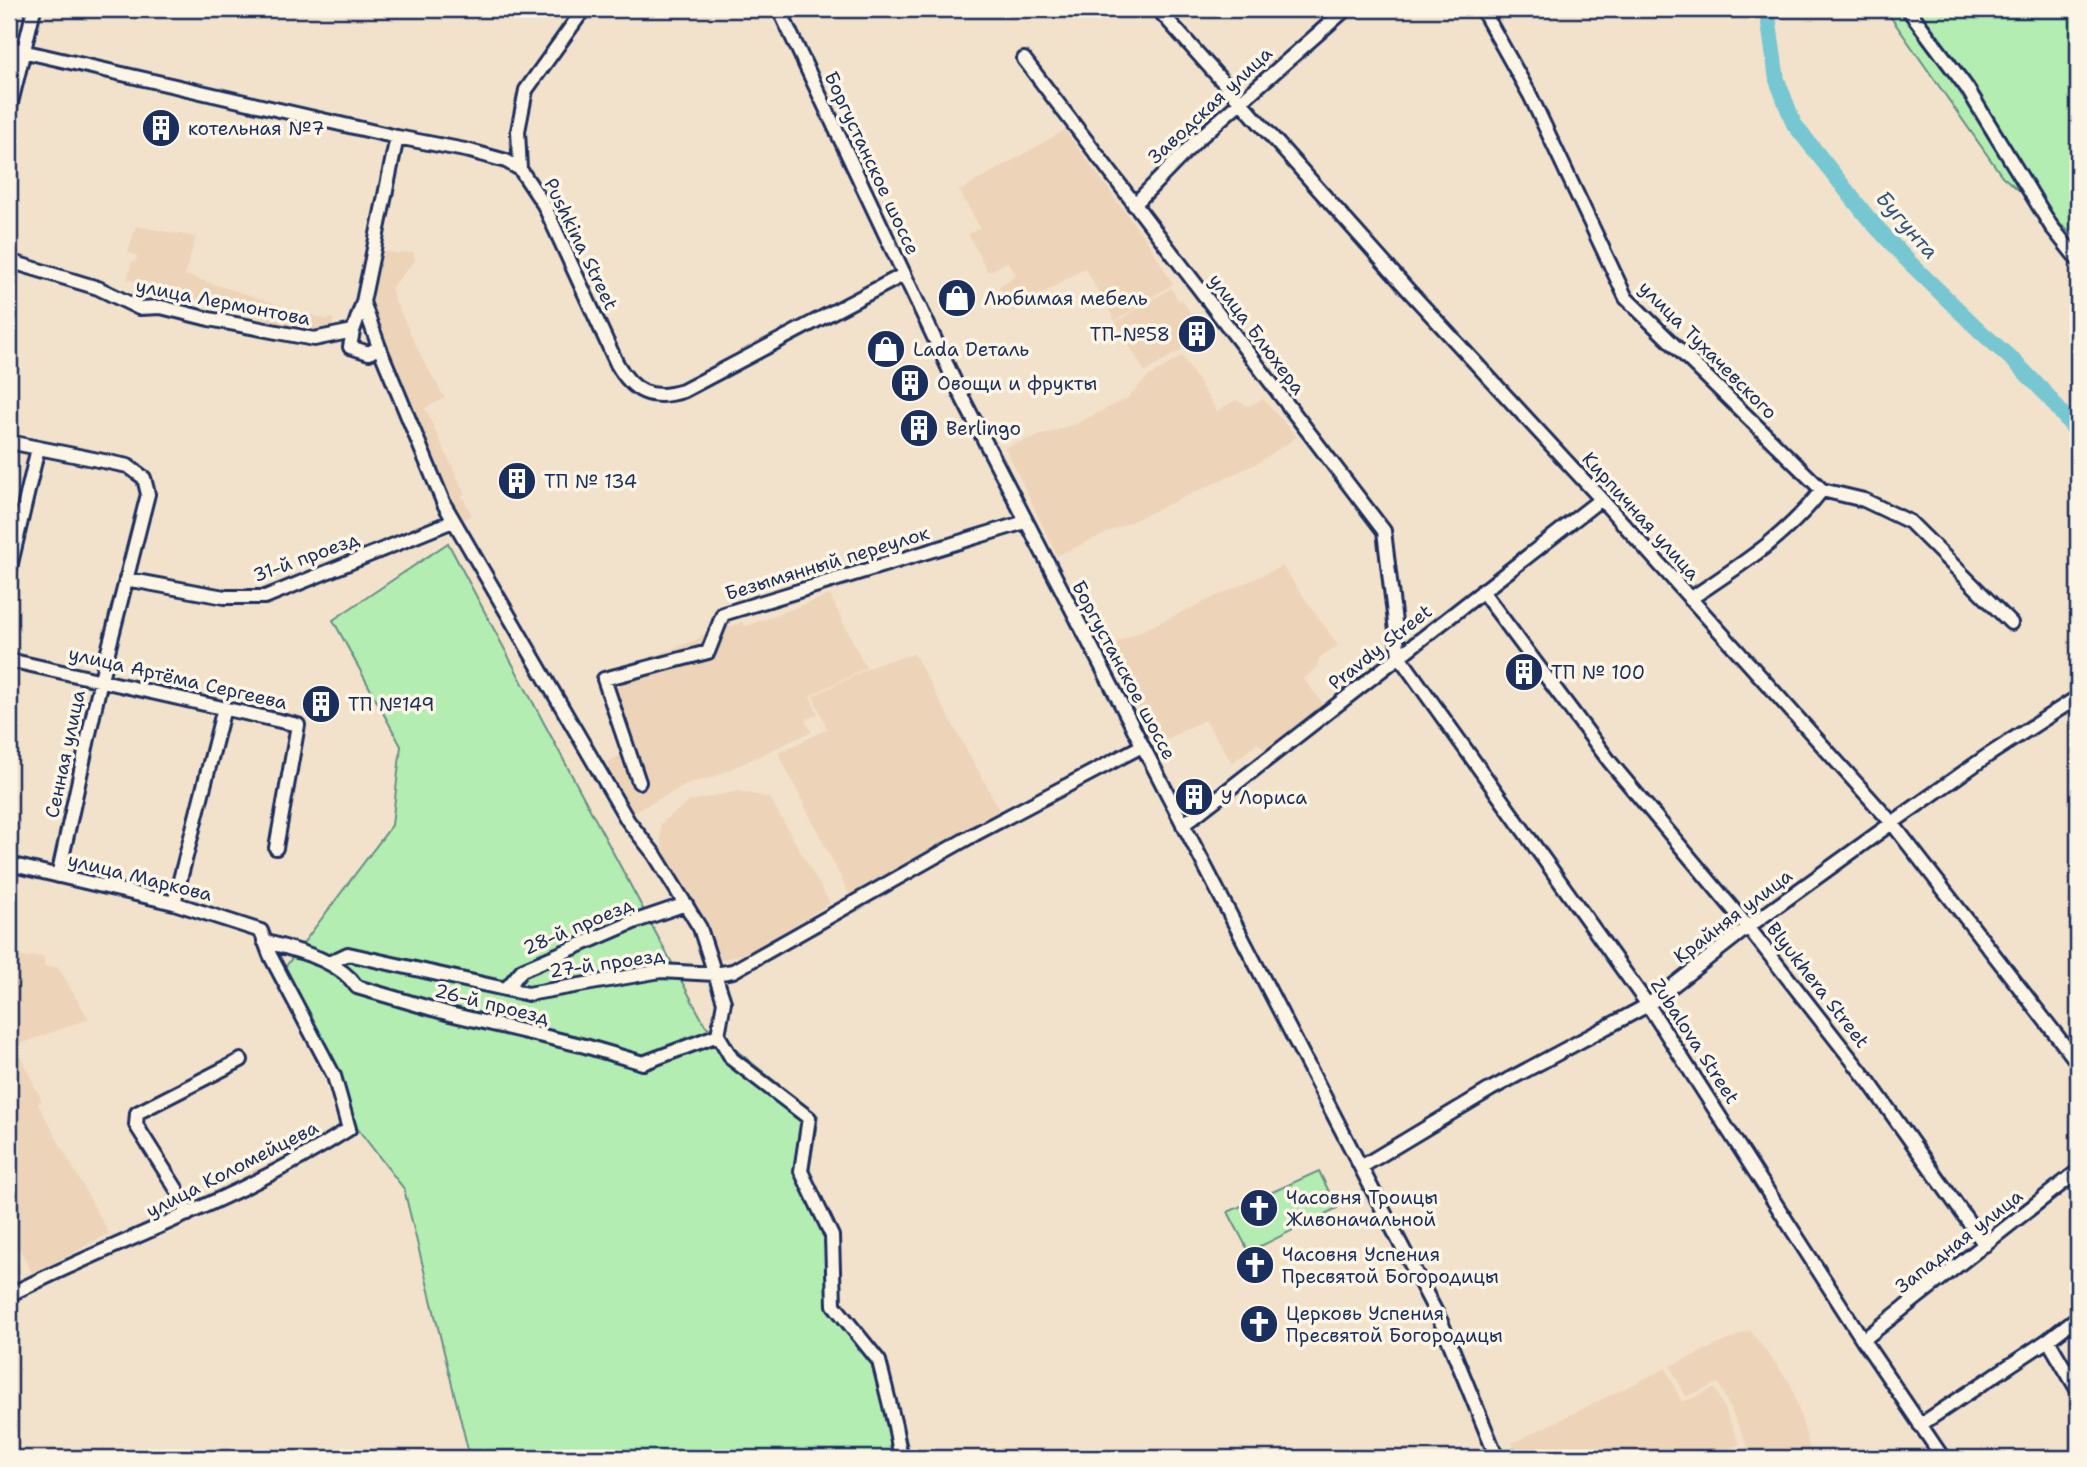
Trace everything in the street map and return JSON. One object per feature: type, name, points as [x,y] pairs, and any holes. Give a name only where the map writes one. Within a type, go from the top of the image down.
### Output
[{"type":"street","points":[[9,111],[34,9]]},
{"type":"street","points":[[520,169],[519,131],[526,90],[584,9]]},
{"type":"street","name":"Боргустанское шоссе","points":[[779,9],[903,275],[1025,522],[1442,1324],[1497,1458]]},
{"type":"street","name":"Кирпичная улица","points":[[1158,9],[1410,292],[1601,499],[1892,823],[2078,1063]]},
{"type":"street","name":"Заводская улица","points":[[1134,205],[1196,141],[1346,9]]},
{"type":"street","name":"улица Тухачевского","points":[[1482,9],[1530,95],[1626,298],[1822,490]]},
{"type":"street","points":[[1908,9],[1967,88],[2050,226],[2078,260]]},
{"type":"street","name":"Pushkina Street","points":[[9,48],[397,138],[490,156],[520,169],[544,205],[626,380],[650,394],[666,397],[683,391],[903,275]]},
{"type":"street","name":"улица Блюхера","points":[[1024,60],[1384,531],[1399,656]]},
{"type":"street","points":[[379,347],[369,353],[350,347],[363,302],[397,138]]},
{"type":"street","name":"улица Лермонтова","points":[[9,261],[98,288],[139,308],[161,307],[314,339],[353,331]]},
{"type":"street","points":[[363,302],[379,347],[453,521],[628,821],[655,855],[700,928],[724,1002],[718,1035],[732,1059],[809,1118],[801,1171],[832,1236],[834,1306],[879,1361],[901,1458]]},
{"type":"street","points":[[9,442],[38,448],[9,572]]},
{"type":"street","name":"Сенная улица","points":[[38,448],[128,466],[144,478],[148,494],[101,679],[58,876]]},
{"type":"street","points":[[1690,598],[1768,546],[1802,516],[1822,490],[1864,500],[1910,522],[2011,623]]},
{"type":"street","name":"Pravdy Street","points":[[1184,825],[1601,499]]},
{"type":"street","name":"31-й проезд","points":[[126,579],[224,597],[265,597],[453,521]]},
{"type":"street","name":"Безымянный переулок","points":[[639,782],[604,679],[708,652],[723,614],[1025,522]]},
{"type":"street","name":"Blyukhera Street","points":[[1482,592],[1610,762],[1748,927],[1870,1082],[1986,1245]]},
{"type":"street","name":"Zubalova Street","points":[[1399,656],[1648,1004],[1942,1458]]},
{"type":"street","name":"улица Артёма Сергеева","points":[[9,660],[298,725],[276,848]]},
{"type":"street","name":"Крайняя улица","points":[[1361,1167],[1491,1089],[1648,1004],[1748,927],[1892,823],[1987,756],[2078,697]]},
{"type":"street","points":[[174,903],[224,708]]},
{"type":"street","points":[[715,974],[733,971],[975,834],[1142,746]]},
{"type":"street","name":"улица Маркова","points":[[9,864],[174,903],[263,936]]},
{"type":"street","name":"28-й проезд","points":[[506,989],[522,970],[636,921],[686,904]]},
{"type":"street","name":"26-й проезд","points":[[263,936],[329,963],[349,975],[357,987],[450,1014],[585,1046],[643,1063],[718,1035]]},
{"type":"street","name":"улица Коломейцева","points":[[9,1295],[188,1214],[319,1148],[349,1129],[334,1076],[263,936]]},
{"type":"street","points":[[329,963],[348,954],[506,989]]},
{"type":"street","name":"27-й проезд","points":[[506,989],[528,994],[661,971],[715,974]]},
{"type":"street","points":[[188,1214],[177,1190],[136,1125],[137,1112],[242,1060]]},
{"type":"street","name":"Западная улица","points":[[1863,1339],[2078,1171]]},
{"type":"street","points":[[1920,1425],[2078,1317]]},
{"type":"street","points":[[2048,1340],[2078,1391]]},
{"type":"shaded area","points":[[1065,130],[1152,248],[1173,284],[1115,321],[1085,268],[1013,312],[999,286],[1016,275],[1008,262],[988,272],[968,234],[980,228],[959,191]]},
{"type":"shaded area","points":[[136,226],[196,237],[185,275],[328,320],[334,319],[330,333],[315,334],[127,279],[132,261],[135,262],[137,256],[128,252]]},
{"type":"shaded area","points":[[379,250],[414,252],[415,261],[392,287],[393,296],[424,362],[445,398],[425,408],[472,515],[457,522],[384,353],[370,303]]},
{"type":"shaded area","points":[[1171,288],[1179,301],[1182,299],[1197,324],[1187,330],[1194,342],[1145,372],[1115,322]]},
{"type":"shaded area","points":[[1182,356],[1217,411],[1236,400],[1248,406],[1263,399],[1297,437],[1258,463],[1057,556],[1005,447],[1075,424],[1126,399],[1149,376]]},
{"type":"shaded area","points":[[1282,566],[1338,645],[1320,657],[1316,668],[1304,679],[1324,705],[1266,752],[1258,743],[1232,763],[1205,720],[1157,744],[1104,648]]},
{"type":"shaded area","points":[[830,595],[866,668],[810,696],[818,714],[805,720],[811,732],[712,778],[692,782],[629,815],[607,762],[624,754],[600,690],[614,672],[697,639],[714,626],[731,626],[742,622],[745,626]]},
{"type":"shaded area","points":[[914,654],[1000,810],[850,896],[778,753],[827,729],[813,696],[879,663]]},
{"type":"shaded area","points":[[738,791],[770,798],[830,903],[752,951],[720,960],[670,869],[661,841],[660,824],[690,801]]},
{"type":"shaded area","points":[[44,956],[44,966],[58,967],[89,1019],[9,1048],[9,958]]},
{"type":"shaded area","points":[[18,1051],[42,1101],[38,1104],[109,1233],[33,1275],[9,1229],[9,1053]]},
{"type":"shaded area","points":[[9,1246],[21,1272],[9,1278]]},
{"type":"shaded area","points":[[1750,1330],[1791,1384],[1813,1458],[1721,1458],[1748,1447],[1718,1383],[1686,1397],[1670,1366]]},
{"type":"shaded area","points":[[1666,1368],[1682,1402],[1715,1388],[1740,1444],[1708,1458],[1519,1458],[1512,1443]]},
{"type":"green space","points":[[1885,9],[2078,9],[2078,239],[2002,176]]},
{"type":"green space","points":[[448,543],[705,1025],[818,1116],[808,1179],[834,1223],[837,1303],[888,1370],[911,1458],[470,1458],[404,1189],[354,1124],[337,1073],[283,970],[392,825],[401,746],[333,620]]},
{"type":"green space","points":[[1319,1171],[1337,1208],[1249,1252],[1228,1212]]},
{"type":"waterway","name":"Бугунта","points":[[1767,9],[1777,80],[1794,124],[1869,219],[1908,261],[2015,362],[2047,395],[2078,434]]},
{"type":"place","name":"котельная №7","points":[[161,128]]},
{"type":"place","name":"Любимая мебель","points":[[957,298]]},
{"type":"place","name":"ТП-№58","points":[[1197,334]]},
{"type":"place","name":"Lada Dеталь","points":[[886,349]]},
{"type":"place","name":"Овощи и фрукты","points":[[910,383]]},
{"type":"place","name":"Berlingo","points":[[919,428]]},
{"type":"place","name":"ТП № 134","points":[[517,481]]},
{"type":"place","name":"ТП № 100","points":[[1524,672]]},
{"type":"place","name":"ТП №149","points":[[321,704]]},
{"type":"place","name":"У Лориса","points":[[1194,797]]},
{"type":"place","name":"Часовня Троицы Живоначальной","points":[[1259,1208]]},
{"type":"place","name":"Часовня Успения Пресвятой Богородицы","points":[[1255,1265]]},
{"type":"place","name":"Церковь Успения Пресвятой Богородицы","points":[[1259,1324]]}]
